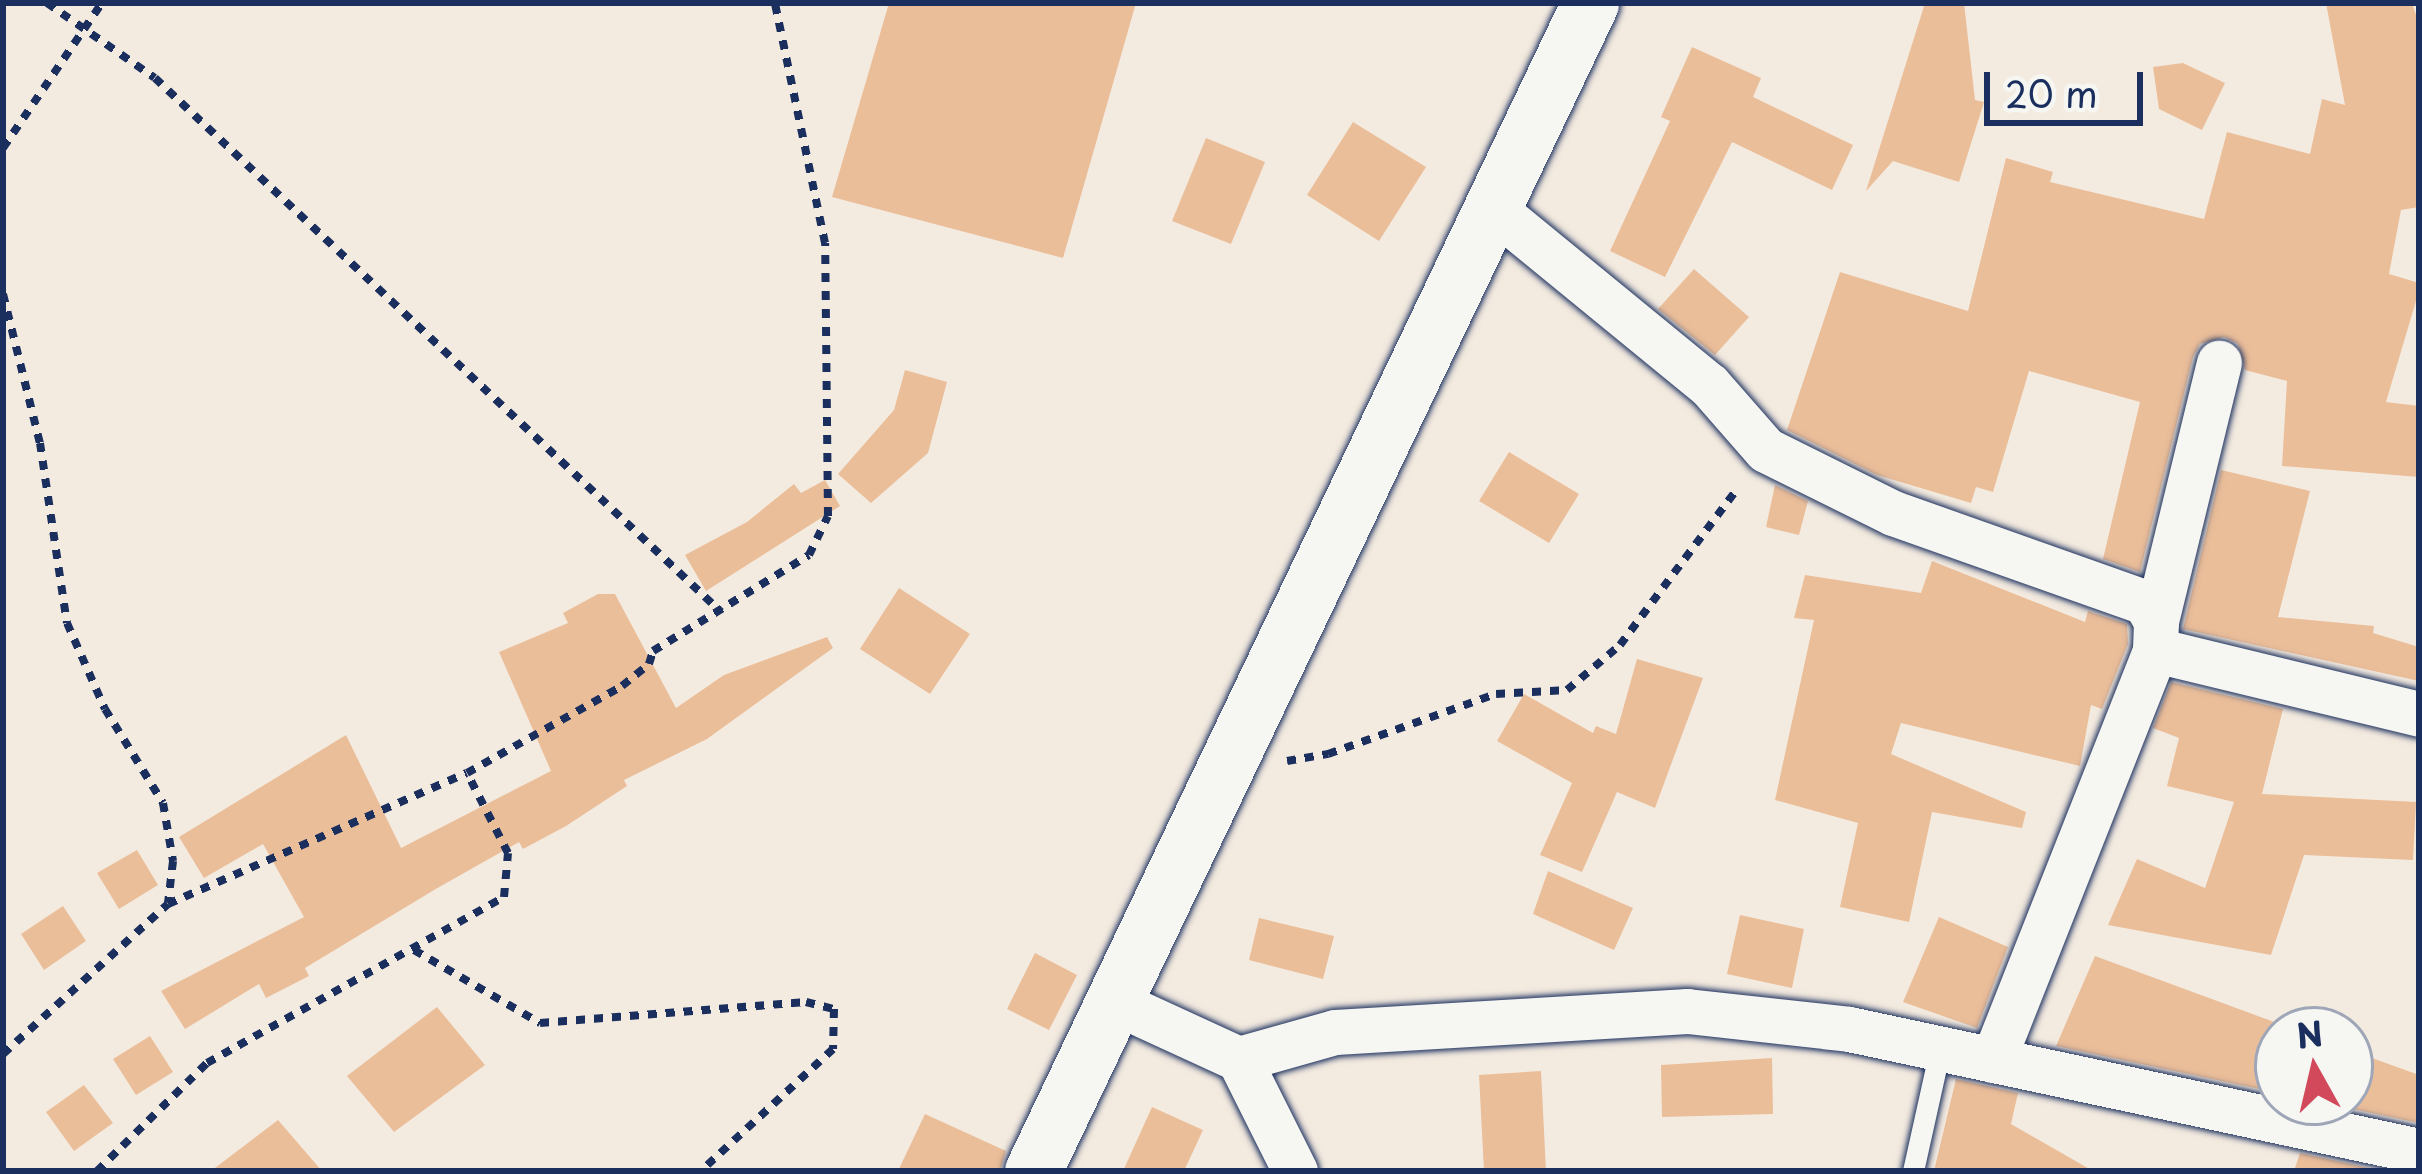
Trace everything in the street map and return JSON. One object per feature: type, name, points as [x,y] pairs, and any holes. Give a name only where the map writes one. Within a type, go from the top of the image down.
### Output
[{"type":"street","points":[[1034,1171],[1590,3]]},
{"type":"street","points":[[1495,210],[1709,385],[1766,451],[1892,513],[2145,602],[2156,635]]},
{"type":"street","points":[[1993,1060],[2156,635],[2219,363]]},
{"type":"street","points":[[2156,635],[2419,714]]},
{"type":"street","points":[[1117,1004],[1239,1059],[1355,1029],[1687,1011],[1849,1029],[2419,1151]]},
{"type":"street","points":[[1239,1059],[1295,1171]]},
{"type":"lane","points":[[1913,1171],[1940,1049]]},
{"type":"path","points":[[47,3],[81,32],[155,78],[721,612]]},
{"type":"path","points":[[3,148],[102,3]]},
{"type":"path","points":[[3,1054],[168,904],[467,773],[622,686],[649,664],[653,650],[809,554],[828,516],[825,243],[775,3]]},
{"type":"path","points":[[3,294],[40,443],[67,623],[105,709],[164,803],[173,861],[168,904]]},
{"type":"path","points":[[1226,770],[1328,754],[1496,694],[1567,690],[1620,645],[1766,451]]},
{"type":"path","points":[[97,1171],[207,1063],[504,897],[508,853],[467,773]]},
{"type":"path","points":[[414,950],[540,1023],[806,1002],[833,1009],[833,1048],[701,1171]]},
{"type":"building","points":[[889,3],[1136,3],[1063,258],[832,197]]},
{"type":"building","points":[[1925,3],[1964,3],[1975,100],[1984,102],[1959,182],[1893,161],[1866,191]]},
{"type":"building","points":[[2326,3],[2412,3],[2419,24],[2419,207],[2401,210],[2389,274],[2419,283],[2419,291],[2386,402],[2419,406],[2419,477],[2282,466],[2287,381],[2245,370],[2238,344],[2224,337],[2200,344],[2193,357],[2140,572],[2103,559],[2140,402],[2029,371],[1993,492],[1976,487],[1971,503],[1877,475],[1787,430],[1840,272],[1968,311],[2006,158],[2053,172],[2050,182],[2204,219],[2227,132],[2310,154],[2322,99],[2345,105]]},
{"type":"building","points":[[1692,47],[1761,78],[1753,97],[1853,145],[1832,190],[1732,142],[1665,277],[1610,251],[1670,121],[1661,117]]},
{"type":"building","points":[[2183,63],[2225,83],[2202,130],[2159,109],[2153,67]]},
{"type":"building","points":[[1353,122],[1426,167],[1379,241],[1307,195]]},
{"type":"building","points":[[1206,138],[1265,162],[1231,244],[1172,221]]},
{"type":"building","points":[[1694,269],[1749,317],[1715,355],[1658,309]]},
{"type":"building","points":[[905,370],[947,382],[928,453],[871,503],[838,474],[894,410]]},
{"type":"building","points":[[1509,452],[1579,494],[1549,543],[1479,501]]},
{"type":"building","points":[[2221,470],[2310,491],[2278,617],[2374,626],[2373,633],[2419,647],[2419,681],[2183,629]]},
{"type":"building","points":[[825,480],[840,506],[706,591],[685,555],[747,522],[794,484],[801,493]]},
{"type":"building","points":[[1775,485],[1808,501],[1799,535],[1766,527]]},
{"type":"building","points":[[1932,561],[2085,622],[2088,611],[2127,624],[2128,644],[2102,709],[2091,705],[2080,766],[1901,723],[1891,754],[2026,812],[2022,828],[1932,812],[1909,922],[1840,907],[1858,823],[1775,800],[1814,620],[1794,618],[1805,575],[1921,593]]},
{"type":"building","points":[[899,588],[970,634],[930,694],[860,649]]},
{"type":"building","points":[[598,594],[615,594],[676,708],[724,675],[827,637],[833,648],[707,739],[624,780],[627,786],[566,826],[523,849],[519,842],[434,890],[305,968],[309,976],[266,998],[259,984],[185,1029],[161,991],[304,917],[263,844],[204,878],[179,837],[346,735],[401,848],[551,771],[499,652],[568,623],[563,613]]},
{"type":"building","points":[[1637,659],[1703,678],[1655,808],[1617,792],[1582,872],[1540,855],[1572,783],[1497,741],[1524,694],[1593,733],[1596,726],[1616,734]]},
{"type":"building","points":[[2171,682],[2283,709],[2262,794],[2416,802],[2413,860],[2304,855],[2271,955],[2108,925],[2137,859],[2205,888],[2234,802],[2167,786],[2179,738],[2153,728]]},
{"type":"building","points":[[137,850],[158,885],[119,909],[97,873]]},
{"type":"building","points":[[1548,871],[1633,908],[1614,950],[1533,914]]},
{"type":"building","points":[[63,906],[86,941],[44,970],[21,934]]},
{"type":"building","points":[[1740,915],[1804,929],[1792,988],[1727,974]]},
{"type":"building","points":[[1939,917],[2008,947],[1977,1028],[1903,1002]]},
{"type":"building","points":[[1259,918],[1334,936],[1323,979],[1249,960]]},
{"type":"building","points":[[1035,953],[1077,975],[1049,1030],[1007,1009]]},
{"type":"building","points":[[2095,956],[2254,1015],[2254,1088],[2056,1046]]},
{"type":"building","points":[[437,1007],[485,1065],[394,1132],[347,1076]]},
{"type":"building","points":[[150,1036],[173,1072],[136,1095],[113,1059]]},
{"type":"building","points":[[1772,1058],[1773,1114],[1662,1117],[1661,1065]]},
{"type":"building","points":[[2374,1059],[2419,1075],[2419,1123],[2374,1114]]},
{"type":"building","points":[[1541,1071],[1546,1171],[1484,1171],[1479,1075]]},
{"type":"building","points":[[1956,1079],[2018,1093],[2011,1124],[2093,1171],[1934,1171]]},
{"type":"building","points":[[84,1085],[113,1123],[74,1151],[46,1112]]},
{"type":"building","points":[[1152,1107],[1203,1130],[1184,1171],[1123,1171]]},
{"type":"building","points":[[925,1114],[1006,1151],[1000,1171],[898,1171]]},
{"type":"building","points":[[278,1120],[322,1171],[211,1171]]},
{"type":"building","points":[[2300,1153],[2383,1171],[2294,1171]]}]
